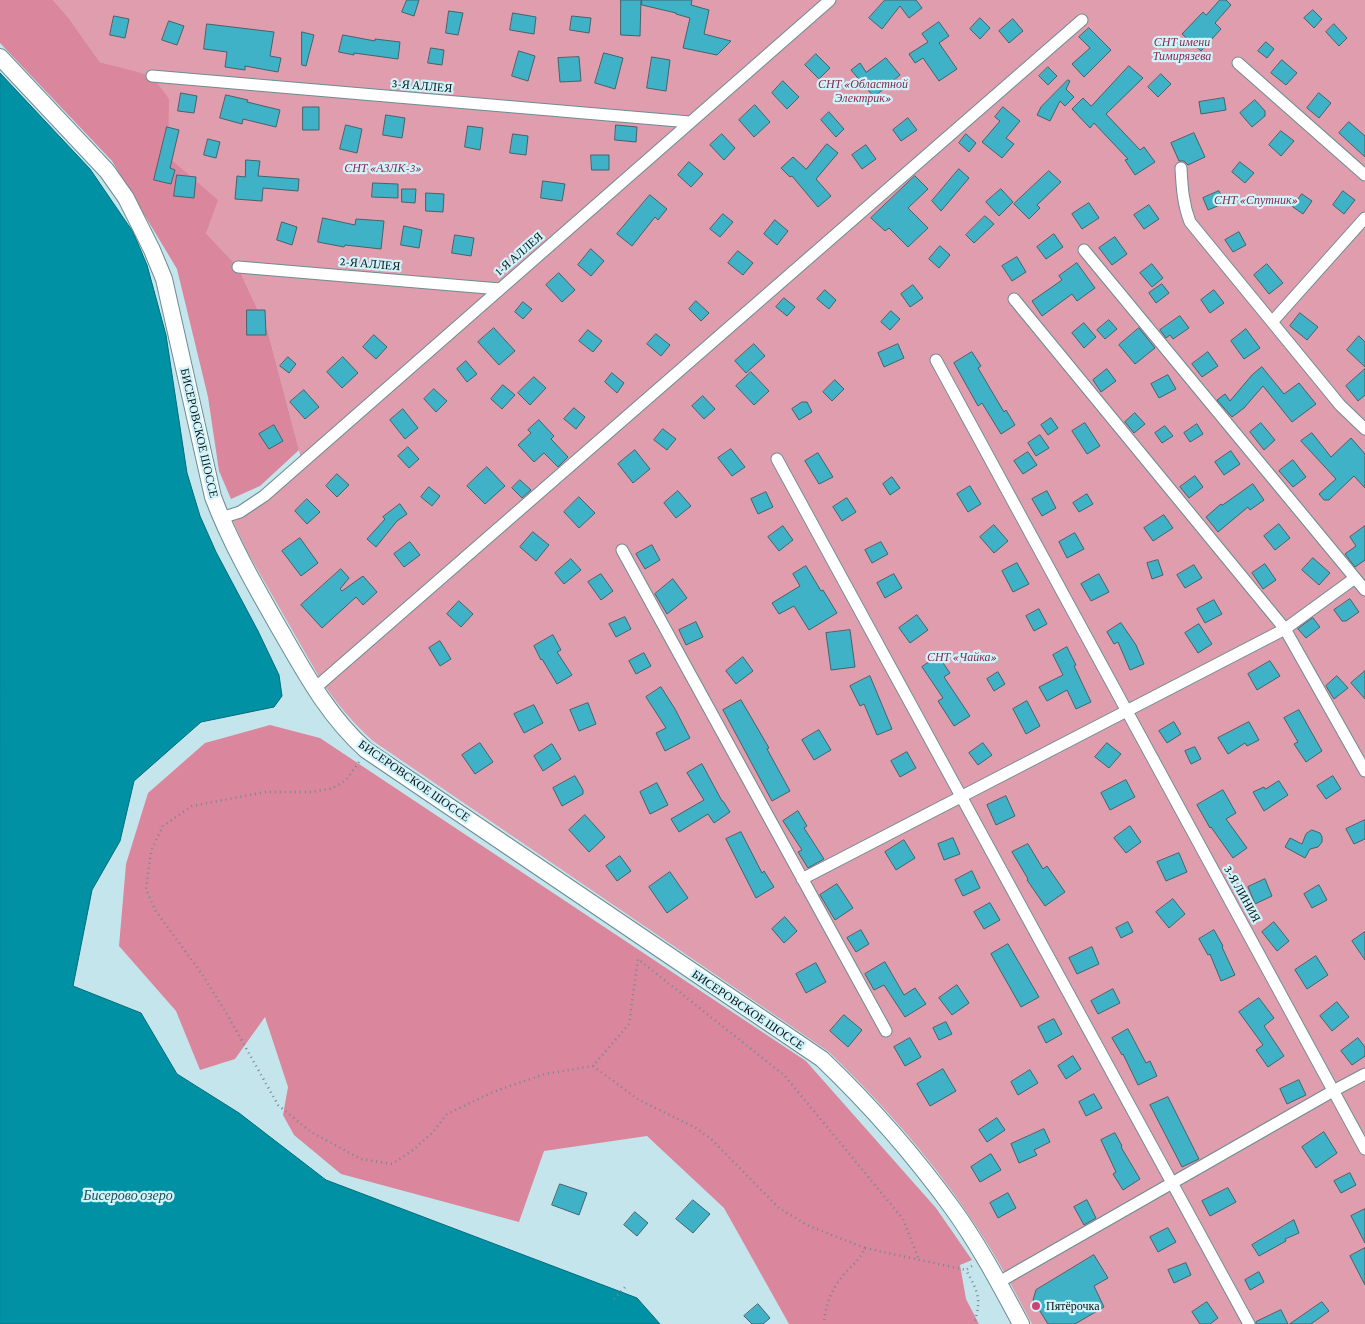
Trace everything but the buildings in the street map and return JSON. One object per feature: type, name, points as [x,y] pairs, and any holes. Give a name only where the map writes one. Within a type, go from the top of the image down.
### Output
[{"type":"main road","name":"БИСЕРОВСКОЕ ШОССЕ","points":[[0,57],[107,171],[126,198],[164,279],[213,497],[221,518],[240,559],[314,689],[340,724],[366,750],[822,1060],[863,1099],[952,1208],[999,1282],[1021,1324]]},
{"type":"street","name":"1-Я АЛЛЕЯ","points":[[221,518],[240,512],[264,496],[830,0]]},
{"type":"street","points":[[314,689],[1082,20]]},
{"type":"street","points":[[1238,63],[1365,175]]},
{"type":"street","name":"3-Я АЛЛЕЯ","points":[[152,76],[690,122]]},
{"type":"street","points":[[1182,168],[1182,192],[1190,222],[1340,405],[1365,429]]},
{"type":"street","points":[[1272,322],[1365,218]]},
{"type":"street","points":[[1084,250],[1365,590]]},
{"type":"street","name":"2-Я АЛЛЕЯ","points":[[238,267],[500,289]]},
{"type":"street","points":[[1014,299],[1285,629],[1365,771]]},
{"type":"street","name":"3-Я ЛИНИЯ","points":[[936,360],[1365,1150]]},
{"type":"street","points":[[777,459],[1249,1324]]},
{"type":"street","points":[[622,550],[886,1031]]},
{"type":"street","points":[[802,879],[1285,629],[1355,578]]},
{"type":"street","points":[[999,1282],[1333,1090],[1365,1074]]},
{"type":"path","points":[[366,750],[358,765],[346,780],[333,788],[312,792],[265,792],[192,806],[163,826],[151,851],[146,889],[155,910],[202,974],[278,1105],[312,1132],[361,1159],[392,1164],[413,1150],[433,1132],[447,1114],[493,1092],[545,1074],[593,1066],[629,1024],[638,959],[786,1076],[903,1219],[918,1260]]},
{"type":"path","points":[[593,1066],[639,1100],[696,1128],[738,1165],[779,1208],[809,1226],[865,1248],[966,1270],[985,1259]]},
{"type":"path","points":[[824,1324],[826,1305],[838,1281],[860,1260],[865,1248]]},
{"type":"path","points":[[966,1270],[978,1293],[974,1324]]},
{"type":"path","points":[[614,1299],[627,1285]]},
{"type":"green space","name":"СНТ «Чайка»","points":[[53,0],[1365,0],[1365,1324],[1032,1324],[992,1252],[945,1181],[889,1114],[829,1052],[373,741],[359,727],[339,706],[322,682],[248,553],[230,515],[302,462],[268,332],[238,267],[206,233],[168,158],[152,77],[100,62],[68,17]]},
{"type":"shaded area","points":[[0,0],[53,0],[68,17],[100,62],[152,76],[169,99],[168,157],[218,200],[206,233],[238,267],[268,332],[299,450],[260,486],[231,499],[219,471],[208,397],[177,269],[112,161],[0,43]]},
{"type":"shaded area","points":[[270,725],[320,738],[806,1061],[936,1208],[972,1260],[960,1265],[966,1299],[979,1324],[789,1324],[724,1208],[647,1136],[544,1151],[519,1222],[341,1174],[294,1135],[283,1115],[288,1087],[265,1017],[235,1059],[200,1070],[176,1011],[119,946],[126,864],[148,793],[205,743]]},
{"type":"water","name":"Бисерово озеро","points":[[0,73],[90,169],[133,232],[147,265],[166,335],[187,473],[200,516],[216,552],[279,675],[282,696],[274,707],[201,722],[134,781],[120,841],[92,890],[73,986],[141,1013],[177,1074],[239,1113],[326,1180],[637,1298],[660,1324],[0,1324]]},
{"type":"place","name":"Пятёрочка","points":[[1036,1306]]},
{"type":"park label","name":"СНТ имени Тимирязева","points":[[1182,49]]},
{"type":"park label","name":"СНТ «Областной Электрик»","points":[[863,91]]},
{"type":"park label","name":"СНТ «АЗЛК-3»","points":[[383,168]]},
{"type":"park label","name":"СНТ «Спутник»","points":[[1256,200]]}]
